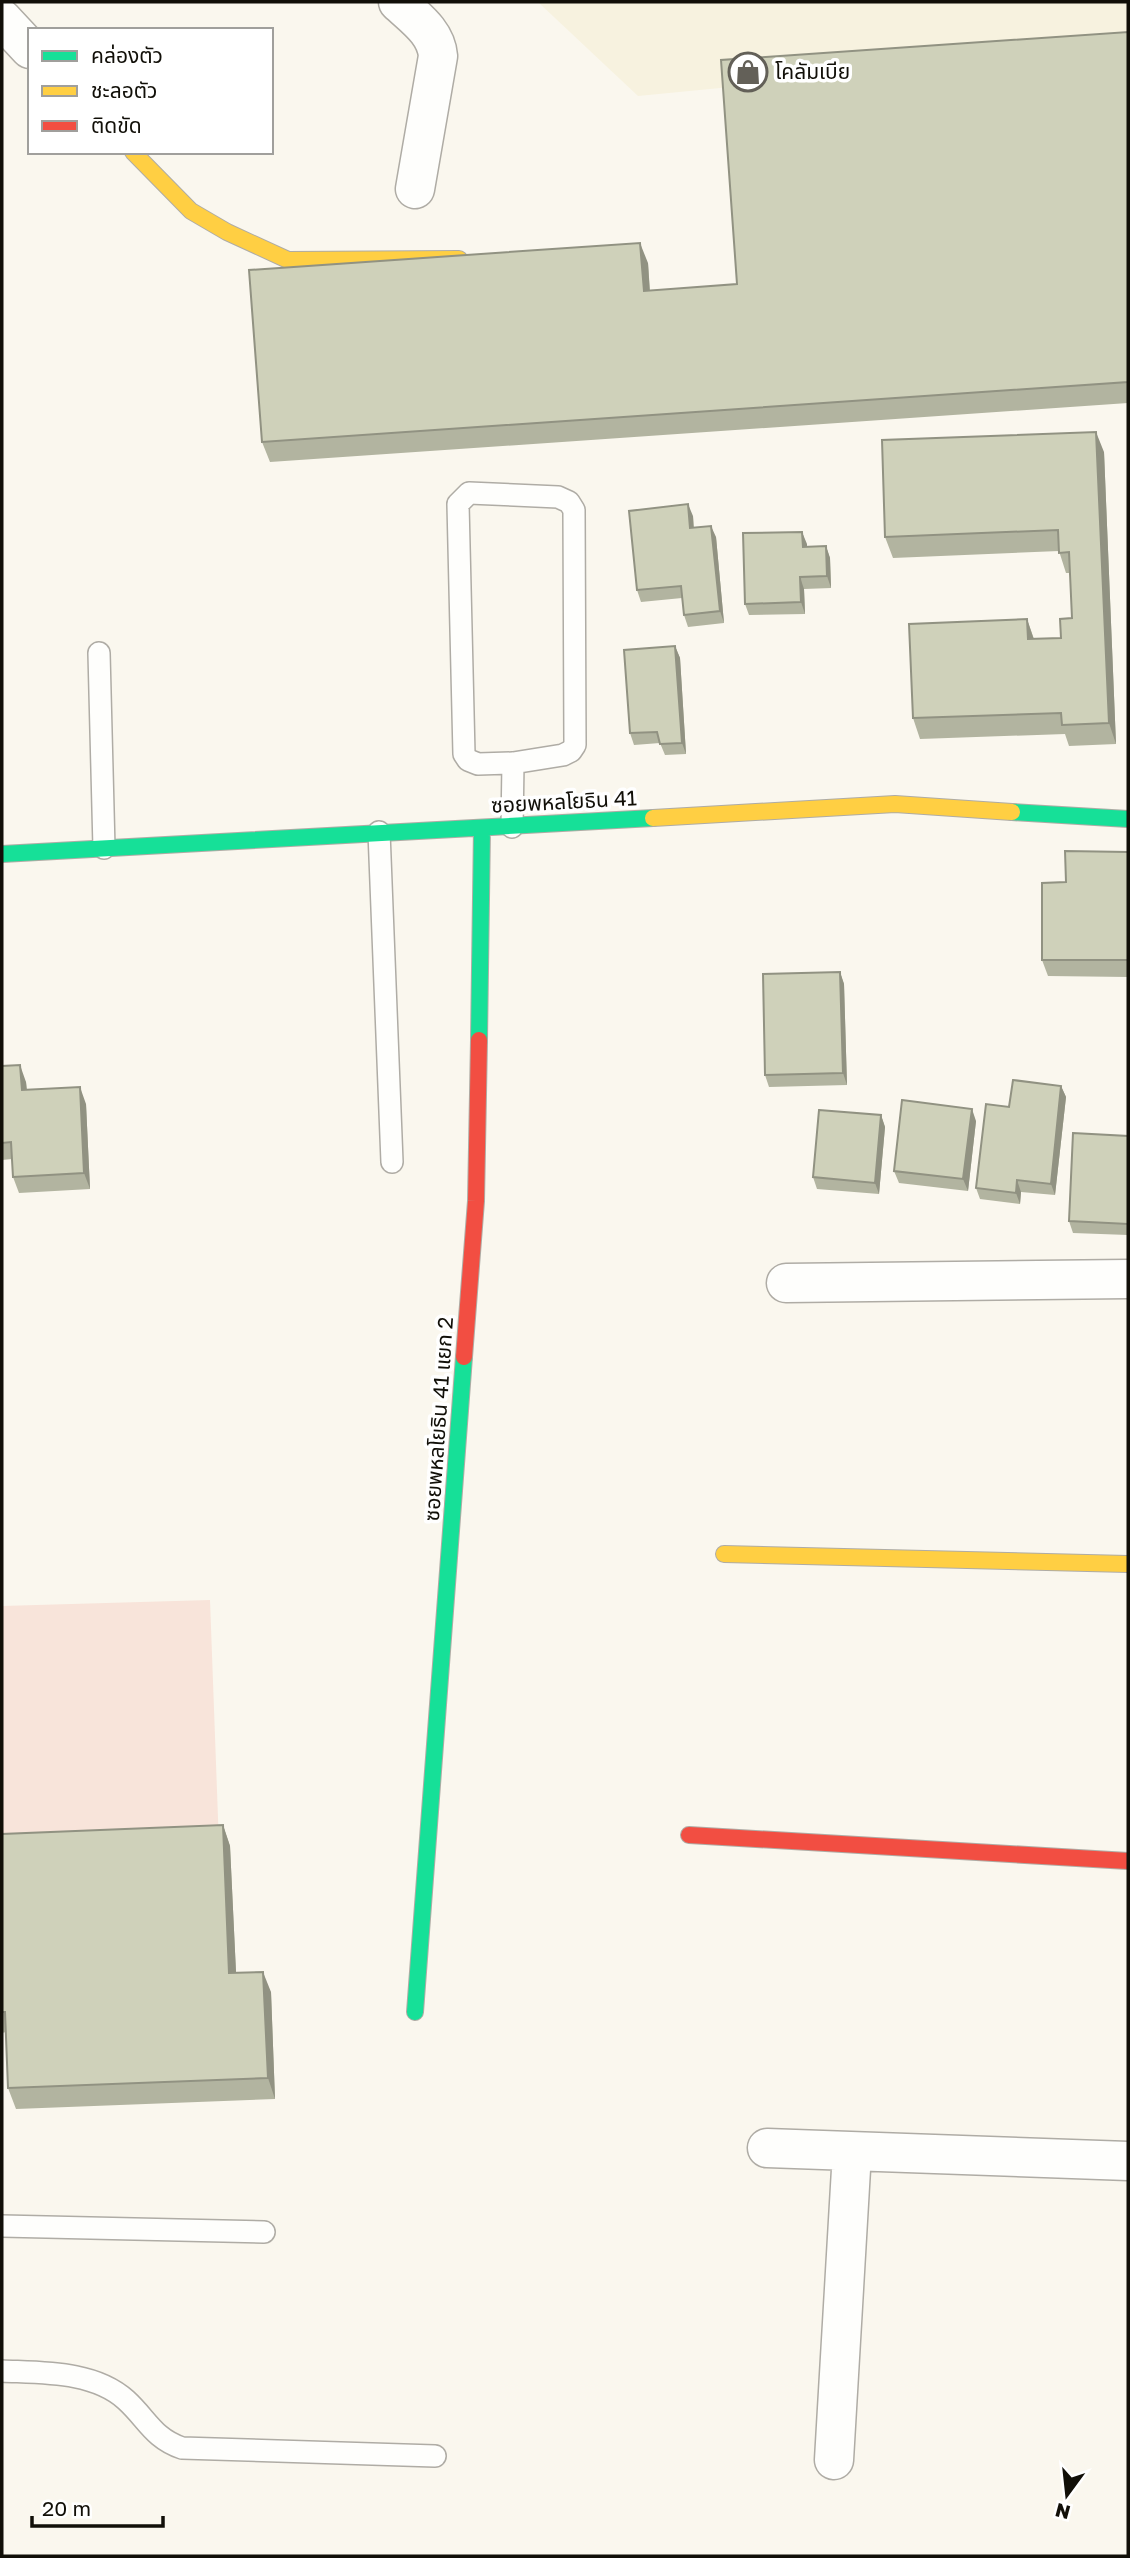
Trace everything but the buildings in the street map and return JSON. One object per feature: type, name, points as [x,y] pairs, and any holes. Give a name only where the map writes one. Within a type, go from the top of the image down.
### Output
[{"type":"street","points":[[398,2],[430,33],[437,46],[438,57],[415,190]]},
{"type":"street","points":[[2,19],[28,46]]},
{"type":"street","points":[[135,154],[191,211],[227,232],[288,260],[477,259]]},
{"type":"street","name":"ซอยพหลโยธิน 41","points":[[2,854],[895,804],[1128,819]]},
{"type":"street","name":"ซอยพหลโยธิน 41 แยก 2","points":[[415,2012],[476,1201],[482,828]]},
{"type":"street","points":[[786,1283],[1128,1279]]},
{"type":"street","points":[[724,1554],[1128,1564]]},
{"type":"street","points":[[689,1835],[1128,1861]]},
{"type":"street","points":[[767,2148],[1128,2161]]},
{"type":"street","points":[[834,2460],[852,2152]]},
{"type":"lane","points":[[469,493],[558,496],[569,502],[574,510],[575,745],[567,754],[513,763],[478,764],[468,760],[464,754],[458,504],[469,493]]},
{"type":"lane","points":[[99,653],[104,848]]},
{"type":"lane","points":[[512,827],[513,763]]},
{"type":"lane","points":[[379,832],[392,1162]]},
{"type":"lane","points":[[2,2226],[264,2232]]},
{"type":"lane","points":[[2,2371],[44,2373],[96,2381],[124,2398],[164,2441],[182,2448],[435,2456]]},
{"type":"shaded area","name":"โคลัมเบีย","points":[[538,2],[1128,2],[1128,48],[638,96]]},
{"type":"shaded area","points":[[210,1600],[219,1845],[2,1853],[2,1606]]},
{"type":"traffic: fast","points":[[1012,812],[1128,819]]},
{"type":"traffic: fast","points":[[2,854],[653,818]]},
{"type":"traffic: fast","points":[[479,1040],[482,828]]},
{"type":"traffic: fast","points":[[415,2012],[464,1357]]},
{"type":"traffic: slow","points":[[135,154],[191,211],[227,232],[288,260],[459,259]]},
{"type":"traffic: slow","points":[[653,818],[895,804],[1012,812]]},
{"type":"traffic: slow","points":[[724,1554],[1128,1564]]},
{"type":"traffic: jam","points":[[464,1357],[476,1201],[479,1040]]},
{"type":"traffic: jam","points":[[689,1835],[1128,1861]]},
{"type":"place","name":"โคลัมเบีย","points":[[748,72]]}]
